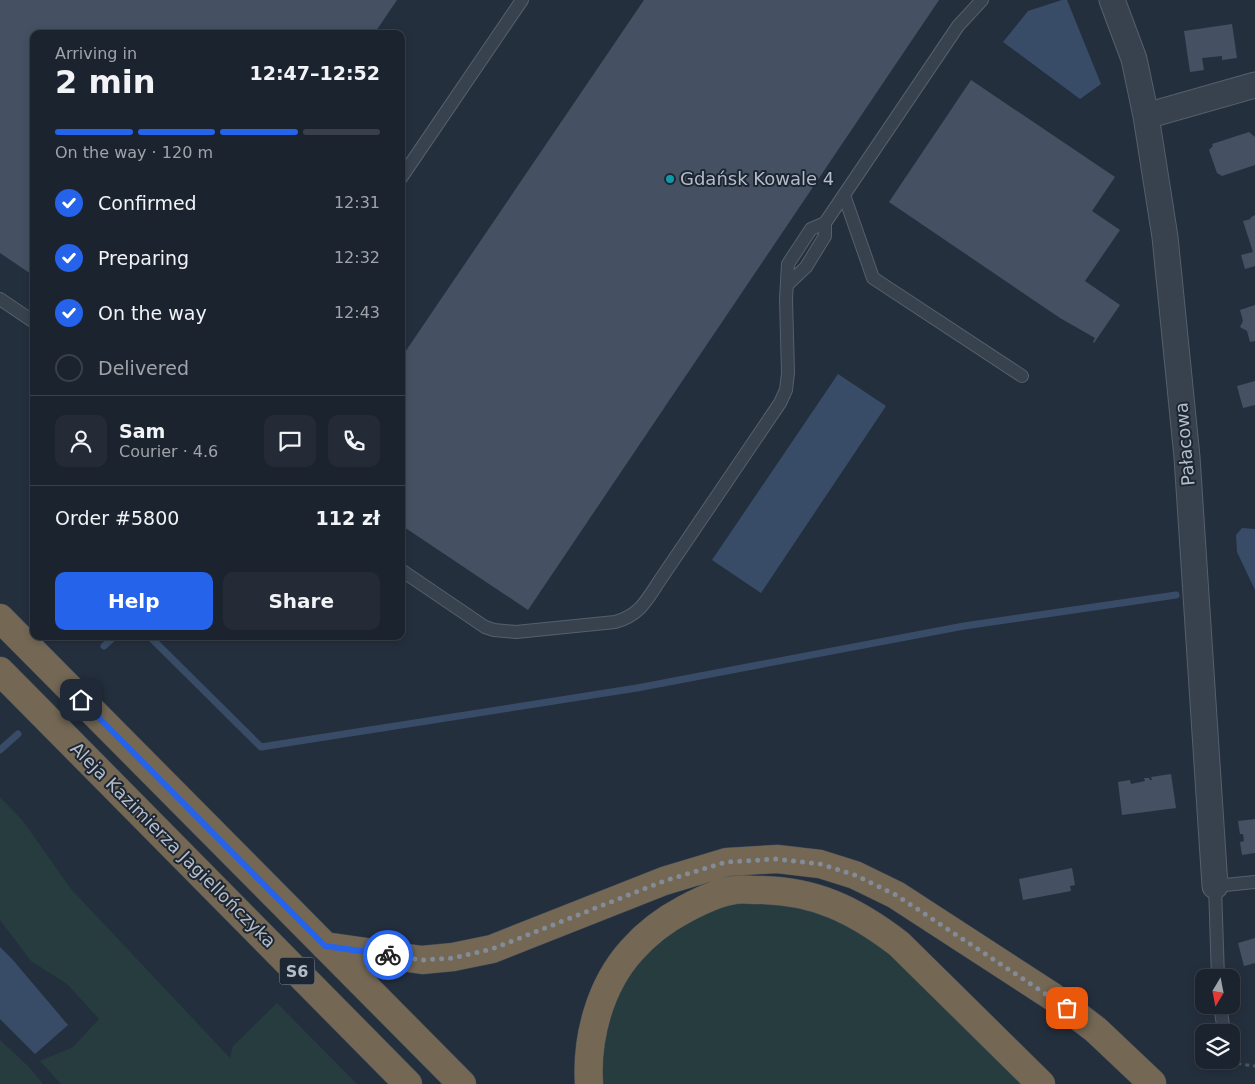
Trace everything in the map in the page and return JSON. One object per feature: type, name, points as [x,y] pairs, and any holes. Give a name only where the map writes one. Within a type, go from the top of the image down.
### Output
[{"type":"highway","name":"Aleja Kazimierza Jagiellończyka","points":[[0,618],[462,1084]]},
{"type":"highway","name":"Aleja Kazimierza Jagiellończyka","points":[[0,671],[408,1084]]},
{"type":"highway","points":[[325,946],[422,960],[453,958],[492,949],[664,881],[726,862],[777,859],[820,864],[855,875],[896,895],[1053,997],[1096,1030],[1152,1083]]},
{"type":"highway","points":[[589,1084],[588,1066],[591,1040],[598,1013],[607,990],[631,950],[674,915],[696,902],[734,890],[776,890],[798,893],[835,904],[877,927],[905,950],[1041,1084]]},
{"type":"street","name":"Pałacowa","points":[[1112,0],[1134,59],[1146,116],[1165,237],[1187,457],[1215,886]]},
{"type":"street","points":[[1146,116],[1255,85]]},
{"type":"lane","points":[[405,172],[522,0]]},
{"type":"lane","points":[[405,573],[485,627],[503,632],[615,622],[627,619],[635,614],[644,605],[780,403],[786,390],[788,373],[786,299],[788,284],[806,267],[825,236],[825,223],[958,26],[982,0]]},
{"type":"lane","points":[[844,195],[873,278],[1022,376]]},
{"type":"lane","points":[[0,299],[30,319]]},
{"type":"lane","points":[[1218,969],[1215,886],[1255,882]]},
{"type":"path","points":[[1240,1064],[1255,1066]]},
{"type":"green space","points":[[0,797],[23,821],[71,889],[230,1058],[233,1046],[277,1003],[357,1084],[61,1084],[40,1061],[73,1047],[99,1019],[67,984],[31,961],[0,920]]},
{"type":"green space","points":[[736,901],[776,902],[831,915],[891,953],[1027,1084],[601,1084],[600,1066],[609,1016],[617,995],[640,958],[681,925],[702,913]]},
{"type":"green space","points":[[0,1040],[29,1067],[43,1084],[0,1084]]},
{"type":"water","points":[[1067,0],[1101,84],[1080,99],[1003,42],[1028,11]]},
{"type":"water","points":[[838,374],[886,406],[761,593],[712,560]]},
{"type":"water","points":[[1242,528],[1255,529],[1255,590],[1237,552],[1236,535]]},
{"type":"water","points":[[0,947],[68,1025],[35,1054],[0,1019]]},
{"type":"building","points":[[0,0],[397,0],[377,30],[30,30],[30,273],[0,253]]},
{"type":"building","name":"Gdańsk Kowale 4","points":[[644,0],[939,0],[528,610],[405,528],[405,352]]},
{"type":"building","points":[[1232,24],[1237,58],[1222,60],[1222,56],[1202,58],[1204,70],[1190,72],[1184,31]]},
{"type":"building","points":[[971,80],[1115,177],[1092,211],[1120,230],[1085,281],[1120,305],[1094,343],[1095,338],[1060,318],[889,202]]},
{"type":"building","points":[[1249,132],[1255,137],[1255,165],[1222,176],[1217,173],[1209,150],[1213,146],[1212,144]]},
{"type":"building","points":[[1255,215],[1255,266],[1245,269],[1241,255],[1253,252],[1243,221],[1251,219]]},
{"type":"building","points":[[1255,305],[1255,341],[1250,342],[1247,331],[1240,327],[1243,321],[1240,310]]},
{"type":"building","points":[[1255,381],[1255,405],[1243,408],[1237,386]]},
{"type":"building","points":[[1171,774],[1176,808],[1122,815],[1118,782],[1130,780],[1131,784],[1145,781],[1144,778],[1152,780],[1151,777]]},
{"type":"building","points":[[1255,819],[1255,853],[1242,855],[1240,842],[1244,841],[1243,834],[1240,834],[1238,821]]},
{"type":"building","points":[[1072,868],[1075,885],[1070,886],[1071,891],[1023,900],[1019,879]]},
{"type":"building","points":[[1255,938],[1255,963],[1244,966],[1238,943]]},
{"type":"waterway","points":[[153,640],[261,747],[637,688],[964,626],[1176,595]]},
{"type":"waterway","points":[[104,646],[111,640]]},
{"type":"waterway","points":[[0,750],[18,734]]},
{"type":"way so far","points":[[388,955],[422,960],[453,958],[492,949],[664,881],[726,862],[777,859],[820,864],[855,875],[896,895],[1067,1008]]},
{"type":"place","name":"Gdańsk Kowale 4","points":[[670,179]]},
{"type":"route","points":[[81,700],[325,946],[388,955]]}]
